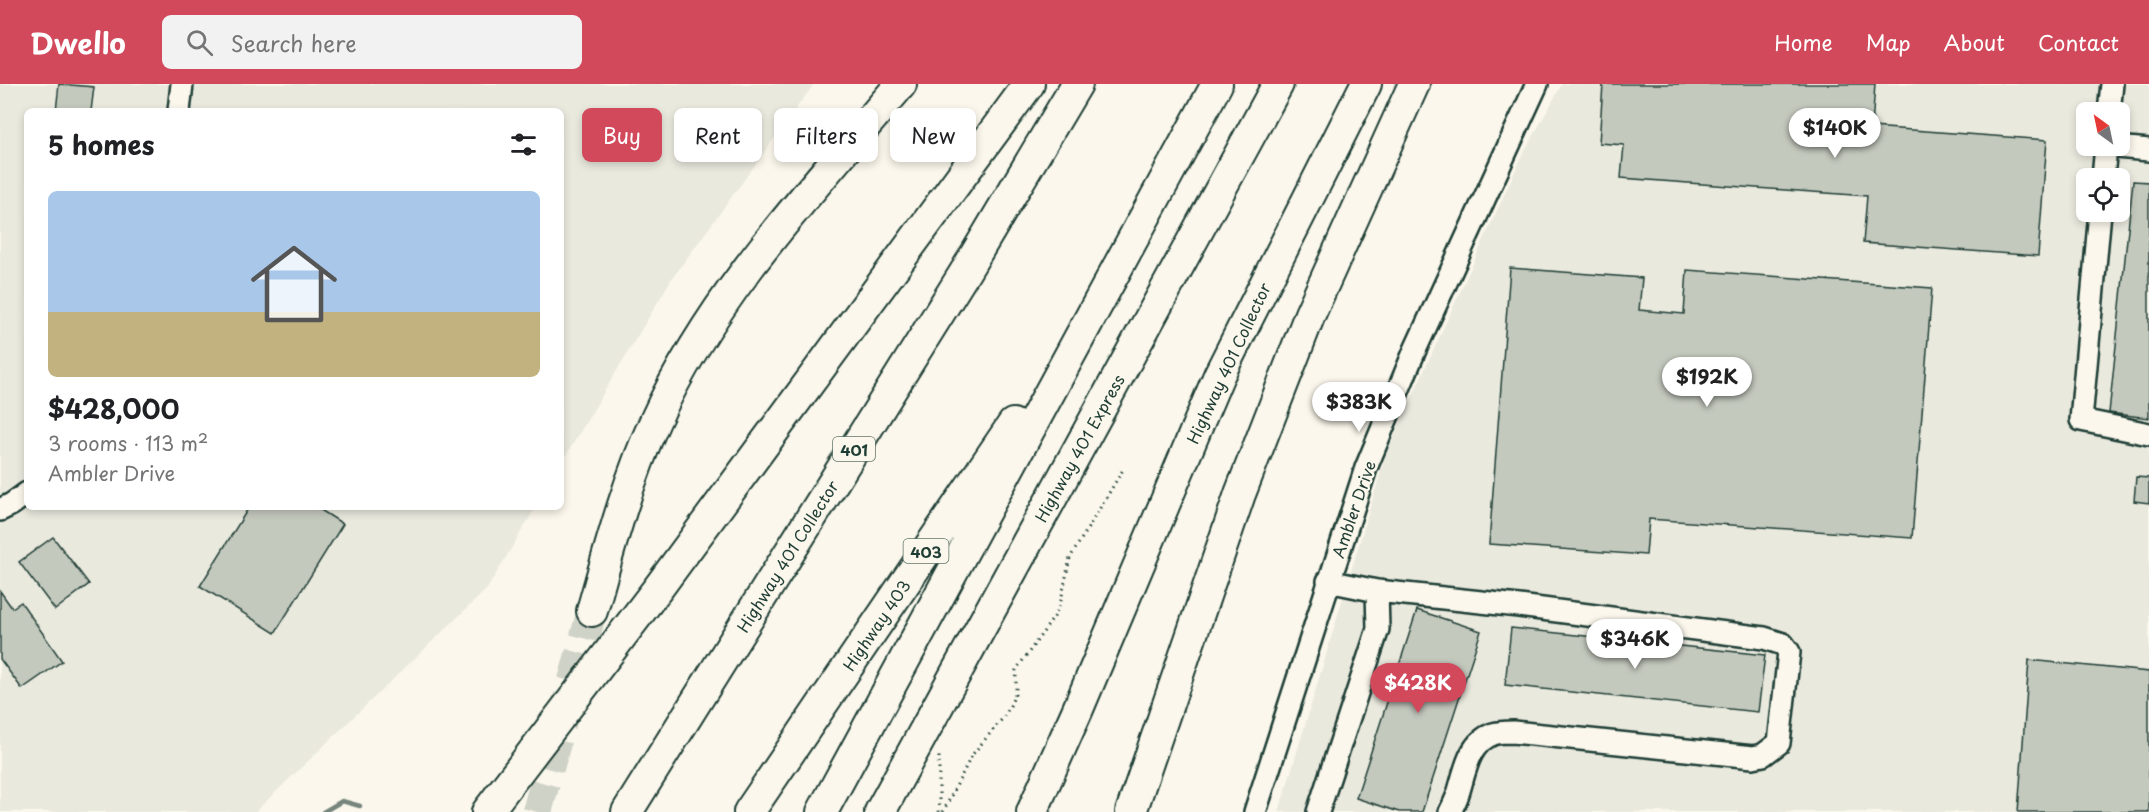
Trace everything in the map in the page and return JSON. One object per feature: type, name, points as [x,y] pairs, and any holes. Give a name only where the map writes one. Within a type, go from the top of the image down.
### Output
[{"type":"highway","points":[[592,611],[626,492],[655,420],[695,347],[739,280],[791,214],[901,84]]},
{"type":"highway","points":[[487,812],[659,587],[1029,84]]},
{"type":"highway","name":"Highway 401 Collector","points":[[627,812],[965,272],[1077,84]]},
{"type":"highway","points":[[822,812],[1217,84]]},
{"type":"highway","name":"Highway 401 Express","points":[[880,812],[1278,84]]},
{"type":"highway","name":"Highway 401 Collector","points":[[1032,812],[1219,375],[1366,84]]},
{"type":"highway","points":[[1131,812],[1240,494],[1310,314],[1414,84]]},
{"type":"highway","name":"Highway 403","points":[[749,812],[1105,290]]},
{"type":"highway","points":[[1045,812],[1078,709]]},
{"type":"street","points":[[179,108],[182,84]]},
{"type":"street","name":"Ambler Drive","points":[[1255,812],[1366,468],[1390,409],[1537,84]]},
{"type":"street","points":[[2110,102],[2112,84]]},
{"type":"street","points":[[2130,148],[2149,150]]},
{"type":"street","points":[[2099,222],[2080,420],[2149,434]]},
{"type":"street","points":[[0,510],[24,495]]},
{"type":"street","points":[[1328,581],[1377,591],[1519,606],[1764,638],[1783,644],[1789,652],[1779,743],[1763,755],[1752,757],[1513,732],[1494,733],[1481,741],[1474,750],[1463,772],[1458,795],[1450,812]]},
{"type":"street","points":[[1318,812],[1378,629],[1377,591]]},
{"type":"path","points":[[941,812],[972,754],[1009,708],[1016,692],[1016,670],[1054,617],[1060,604],[1070,558],[1124,468]]},
{"type":"path","points":[[939,754],[941,812]]},
{"type":"shaded area","points":[[0,84],[814,84],[796,108],[774,108],[774,139],[762,155],[762,108],[674,108],[674,162],[757,162],[671,280],[564,459],[564,108],[24,108],[24,510],[534,510],[487,589],[255,812],[0,812]]},
{"type":"shaded area","points":[[1562,84],[2149,84],[2149,812],[1279,812],[1386,454],[1521,158]]},
{"type":"building","points":[[59,84],[94,87],[91,108],[56,108]]},
{"type":"building","points":[[1603,84],[1875,84],[1872,127],[2047,140],[2038,256],[1863,243],[1867,196],[1621,178],[1624,145],[1599,143]]},
{"type":"building","points":[[2133,181],[2149,182],[2149,418],[2109,413]]},
{"type":"building","points":[[1510,268],[1642,278],[1639,310],[1684,314],[1687,270],[1932,288],[1912,538],[1649,519],[1646,555],[1489,544]]},
{"type":"building","points":[[2136,477],[2149,478],[2149,503],[2134,501]]},
{"type":"building","points":[[247,510],[321,510],[343,524],[275,633],[200,586]]},
{"type":"building","points":[[53,537],[89,584],[55,610],[19,562]]},
{"type":"building","points":[[0,591],[12,608],[21,602],[62,661],[22,689],[0,659]]},
{"type":"building","points":[[1417,610],[1481,631],[1422,812],[1399,812],[1356,798]]},
{"type":"building","points":[[1511,628],[1765,655],[1758,712],[1505,685]]},
{"type":"building","points":[[2029,660],[2149,672],[2149,812],[2018,812]]},
{"type":"waterway","points":[[323,812],[342,801],[360,806]]},
{"type":"tunnel","points":[[537,812],[592,611]]}]
